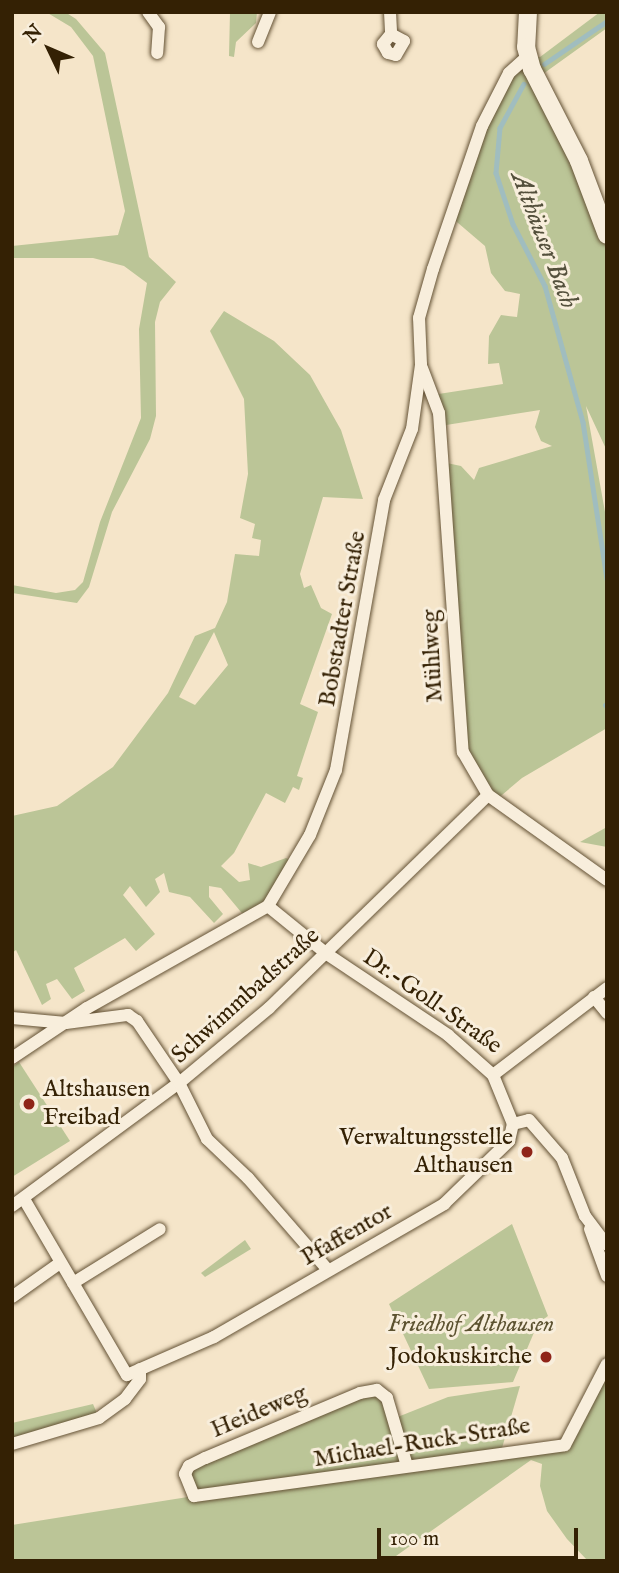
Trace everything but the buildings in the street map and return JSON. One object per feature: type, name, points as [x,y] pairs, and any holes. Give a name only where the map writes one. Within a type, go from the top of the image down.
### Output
[{"type":"street","points":[[148,12],[159,27],[157,53]]},
{"type":"street","points":[[258,42],[270,12]]},
{"type":"street","points":[[390,12],[391,34]]},
{"type":"street","points":[[528,12],[528,56],[590,186],[607,234]]},
{"type":"street","name":"Bobstadter Straße","points":[[12,1058],[66,1023],[268,906],[310,835],[336,770],[384,500],[412,429],[421,365],[419,318],[471,152],[509,73],[528,56]]},
{"type":"street","name":"Mühlweg","points":[[421,365],[439,413],[460,740],[469,768],[488,795],[607,880]]},
{"type":"street","name":"Schwimmbadstraße","points":[[18,1203],[179,1083],[327,954],[488,795]]},
{"type":"street","name":"Dr.-Goll-Straße","points":[[268,906],[327,954],[448,1035],[493,1075],[607,988]]},
{"type":"street","points":[[594,997],[607,1013]]},
{"type":"street","points":[[12,1018],[66,1023],[128,1015],[179,1083],[207,1139],[248,1178],[328,1270]]},
{"type":"street","points":[[493,1075],[513,1124],[528,1120],[562,1158],[607,1276]]},
{"type":"street","name":"Pfaffentor","points":[[73,1283],[127,1375],[214,1337],[444,1204],[509,1140],[513,1124]]},
{"type":"street","points":[[18,1203],[73,1283],[160,1229]]},
{"type":"street","points":[[585,1216],[607,1245]]},
{"type":"street","points":[[12,1297],[60,1263]]},
{"type":"street","name":"Michael-Ruck-Straße","points":[[194,1496],[565,1445],[607,1364]]},
{"type":"street","points":[[12,1444],[99,1418],[125,1399],[140,1379],[140,1369]]},
{"type":"street","name":"Heideweg","points":[[194,1496],[185,1474],[189,1466],[360,1393],[377,1390],[387,1398],[407,1466]]},
{"type":"green space","points":[[46,12],[65,12],[76,19],[105,53],[149,257],[176,282],[160,302],[155,322],[156,416],[150,439],[112,512],[89,587],[77,603],[12,593],[12,585],[56,593],[75,590],[83,582],[100,522],[141,418],[139,329],[147,283],[124,266],[93,258],[12,258],[12,246],[118,235],[125,211],[93,56],[71,27]]},
{"type":"green space","points":[[230,12],[257,12],[256,23],[236,42],[234,57],[229,56]]},
{"type":"green space","points":[[600,12],[607,12],[607,28],[536,79],[607,235],[607,451],[586,406],[607,523],[607,728],[522,778],[496,800],[469,768],[442,462],[461,466],[474,480],[479,468],[552,446],[541,441],[535,427],[540,410],[440,426],[432,395],[503,384],[499,363],[488,364],[489,336],[501,315],[517,317],[520,294],[505,291],[491,273],[485,246],[451,217],[496,100],[528,56],[540,57]]},
{"type":"green space","points":[[224,311],[274,341],[310,375],[341,430],[363,499],[323,497],[300,574],[304,588],[311,585],[321,608],[332,614],[300,704],[318,712],[297,776],[303,778],[299,790],[293,787],[285,803],[266,793],[234,853],[221,866],[239,882],[250,880],[248,863],[261,867],[286,858],[294,862],[268,906],[246,918],[221,888],[209,886],[209,897],[223,914],[214,923],[190,897],[169,892],[164,873],[155,879],[160,892],[146,907],[130,886],[123,895],[155,934],[136,951],[125,938],[74,968],[85,991],[72,999],[57,979],[46,984],[51,999],[42,1005],[16,950],[12,953],[12,816],[57,806],[113,767],[168,693],[195,636],[215,628],[227,602],[235,554],[259,556],[261,540],[252,538],[255,524],[240,518],[248,474],[244,399],[210,331]],"holes":[[[214,632],[228,665],[195,705],[179,697]]]},
{"type":"green space","points":[[607,827],[607,847],[580,842]]},
{"type":"green space","name":"Altshausen Freibad","points":[[19,1062],[70,1141],[12,1177],[12,1067]]},
{"type":"green space","name":"Friedhof Althausen","points":[[512,1224],[548,1316],[538,1323],[513,1382],[429,1389],[389,1304]]},
{"type":"green space","points":[[245,1240],[251,1249],[205,1277],[201,1273]]},
{"type":"green space","points":[[607,1364],[607,1561],[588,1561],[567,1539],[547,1511],[540,1486],[542,1464],[531,1460],[389,1561],[12,1561],[12,1525],[194,1496],[189,1466],[377,1390],[407,1466],[565,1445]]},
{"type":"green space","points":[[520,1386],[502,1448],[409,1463],[395,1418],[448,1397]]},
{"type":"green space","points":[[93,1404],[99,1418],[18,1439],[12,1437],[12,1423]]},
{"type":"waterway","name":"Althäuser Bach","points":[[544,64],[607,21]]},
{"type":"waterway","name":"Althäuser Bach","points":[[524,84],[500,128],[496,173],[513,224],[545,286],[583,422],[607,579]]},
{"type":"place","name":"Altshausen Freibad","points":[[29,1104]]},
{"type":"place","name":"Verwaltungsstelle Althausen","points":[[527,1152]]},
{"type":"place","name":"Jodokuskirche","points":[[546,1357]]}]
